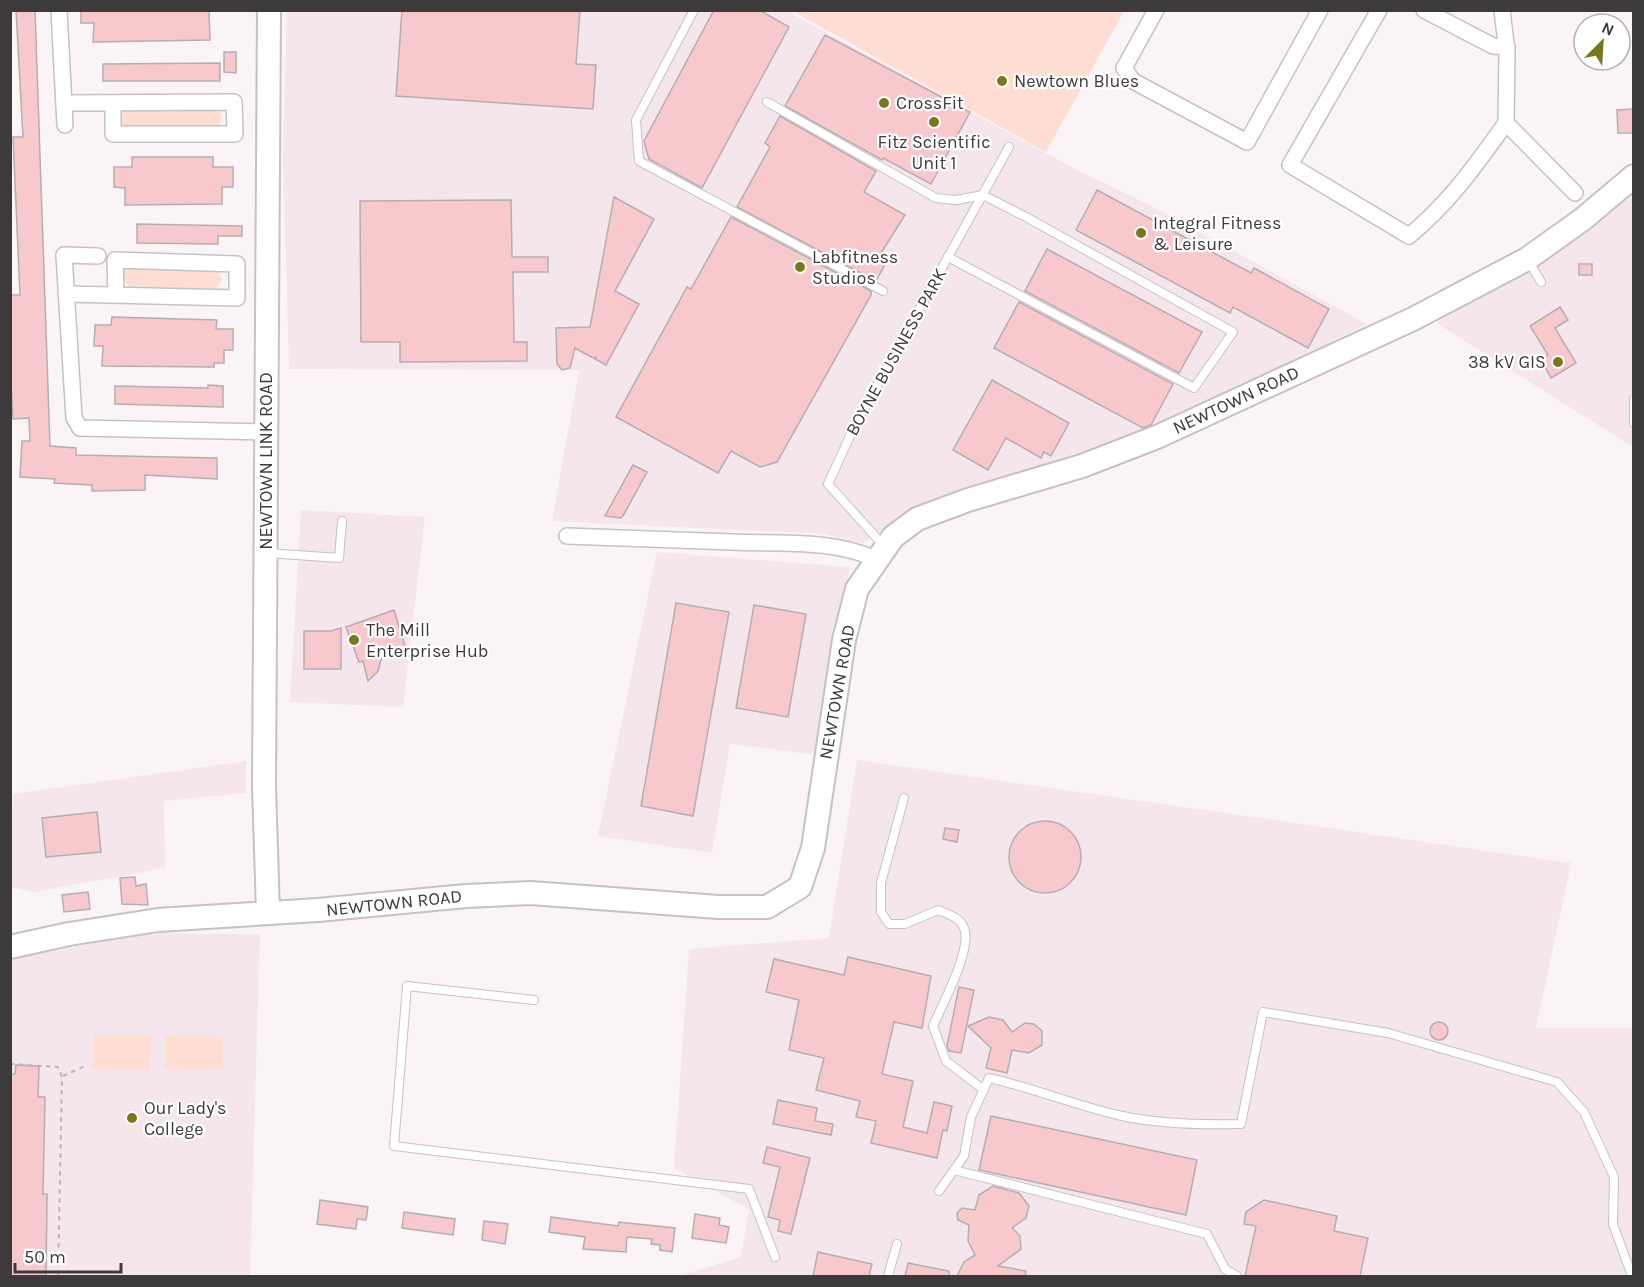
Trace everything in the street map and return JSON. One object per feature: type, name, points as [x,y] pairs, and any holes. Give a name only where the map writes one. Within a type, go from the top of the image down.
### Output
[{"type":"street","points":[[59,10],[65,125]]},
{"type":"street","name":"NEWTOWN LINK ROAD","points":[[268,912],[264,786],[269,10]]},
{"type":"street","points":[[1156,10],[1124,68],[1133,81],[1247,142],[1320,10]]},
{"type":"street","points":[[1379,10],[1290,165],[1409,236],[1435,214],[1461,187],[1506,123],[1507,47],[1502,10]]},
{"type":"street","points":[[1424,10],[1493,46],[1507,47]]},
{"type":"street","points":[[65,103],[234,102],[235,134],[113,134],[113,103]]},
{"type":"street","points":[[1506,123],[1575,193]]},
{"type":"street","name":"NEWTOWN ROAD","points":[[10,947],[69,934],[158,920],[531,893],[718,908],[767,907],[800,887],[807,868],[813,848],[843,640],[857,590],[893,537],[917,519],[968,500],[1082,466],[1157,437],[1413,319],[1527,259],[1583,219],[1634,176]]},
{"type":"street","points":[[98,256],[64,255],[74,418],[80,428],[267,432]]},
{"type":"street","points":[[66,294],[237,298],[237,264],[115,260],[116,295]]},
{"type":"street","points":[[567,536],[736,542],[781,541],[881,553]]},
{"type":"lane","points":[[694,10],[636,120],[639,160],[883,291]]},
{"type":"lane","points":[[766,102],[936,198],[956,200],[983,195],[1233,332],[1194,388],[948,257]]},
{"type":"lane","name":"BOYNE BUSINESS PARK","points":[[881,553],[828,484],[856,423],[1010,147]]},
{"type":"lane","points":[[1527,259],[1541,282]]},
{"type":"lane","points":[[1634,399],[1634,423]]},
{"type":"lane","points":[[266,553],[339,558],[342,521]]},
{"type":"lane","points":[[904,798],[881,883],[881,912],[889,924],[905,924],[938,910],[954,916],[965,928],[965,949],[933,1026],[946,1061],[984,1090]]},
{"type":"lane","points":[[534,1000],[407,986],[394,1146],[749,1189],[775,1257]]},
{"type":"lane","points":[[939,1191],[964,1156],[971,1117],[989,1078],[1033,1088],[1122,1116],[1196,1125],[1241,1124],[1263,1012],[1388,1033],[1557,1082],[1584,1112],[1614,1177],[1613,1224],[1632,1276]]},
{"type":"lane","points":[[954,1170],[1207,1234],[1225,1269],[1237,1276]]},
{"type":"lane","points":[[888,1276],[897,1244]]},
{"type":"path","points":[[10,1064],[50,1064],[58,1067],[62,1077],[58,1276]]},
{"type":"path","points":[[62,1077],[85,1066]]},
{"type":"shaded area","name":"Newtown Blues","points":[[1124,10],[1046,152],[792,11]]},
{"type":"shaded area","points":[[287,11],[787,11],[1073,168],[1155,208],[1367,324],[1244,387],[1083,458],[956,498],[889,524],[863,544],[824,534],[552,521],[579,370],[289,369],[283,157]]},
{"type":"shaded area","points":[[123,108],[216,108],[222,111],[220,125],[212,128],[125,128],[118,123],[118,114]]},
{"type":"shaded area","points":[[1633,192],[1633,447],[1436,323],[1586,233]]},
{"type":"shaded area","points":[[128,267],[211,269],[219,273],[222,280],[217,287],[208,289],[129,286],[121,278]]},
{"type":"shaded area","points":[[301,510],[425,517],[403,707],[290,702]]},
{"type":"shaded area","points":[[657,552],[850,567],[816,755],[730,744],[712,853],[598,836]]},
{"type":"shaded area","points":[[857,760],[1571,863],[1536,1028],[1633,1028],[1633,1276],[679,1276],[741,1257],[749,1209],[674,1168],[689,949],[829,938]]},
{"type":"shaded area","points":[[246,761],[246,793],[164,801],[165,868],[34,892],[11,887],[13,794]]},
{"type":"shaded area","name":"Our Lady's College","points":[[152,933],[260,934],[250,1276],[11,1276],[11,959]]},
{"type":"shaded area","points":[[94,1035],[151,1036],[150,1070],[93,1069]]},
{"type":"shaded area","points":[[166,1036],[223,1037],[223,1070],[165,1069]]},
{"type":"building","points":[[16,10],[35,10],[50,446],[76,448],[76,455],[217,458],[217,479],[145,475],[145,490],[92,491],[92,485],[54,483],[55,479],[20,477],[22,441],[30,441],[29,418],[13,419],[10,370],[10,295],[20,295],[13,137],[23,137]]},
{"type":"building","points":[[81,10],[209,10],[210,40],[93,42],[94,23],[81,23]]},
{"type":"building","points":[[402,10],[580,10],[576,64],[596,65],[593,109],[396,96]]},
{"type":"building","points":[[714,10],[759,10],[789,27],[702,188],[649,159],[644,141]]},
{"type":"building","points":[[825,35],[970,112],[931,184],[883,158],[882,160],[785,106]]},
{"type":"building","points":[[224,52],[236,52],[236,73],[224,72]]},
{"type":"building","points":[[220,63],[220,81],[103,81],[103,64]]},
{"type":"building","points":[[1634,109],[1634,133],[1618,133],[1617,110]]},
{"type":"building","points":[[780,116],[876,171],[864,192],[905,215],[881,253],[889,257],[876,281],[737,207],[770,147],[765,143]]},
{"type":"building","points":[[132,157],[213,157],[213,167],[233,167],[233,187],[222,187],[222,204],[125,205],[125,188],[114,187],[114,167],[132,167]]},
{"type":"building","points":[[1097,190],[1251,273],[1254,268],[1329,309],[1308,348],[1233,307],[1230,313],[1076,230]]},
{"type":"building","points":[[614,197],[654,219],[615,291],[639,304],[606,365],[595,359],[596,357],[593,358],[575,348],[570,368],[562,370],[557,364],[556,328],[590,327]]},
{"type":"building","points":[[511,200],[512,257],[548,257],[548,272],[513,272],[514,342],[527,342],[527,361],[400,362],[400,342],[361,342],[360,201]]},
{"type":"building","points":[[731,217],[871,291],[871,295],[777,462],[760,467],[731,451],[718,473],[616,417],[687,287],[691,289]]},
{"type":"building","points":[[137,224],[242,226],[242,236],[218,236],[218,244],[137,243]]},
{"type":"building","points":[[1047,249],[1202,332],[1179,373],[1025,291]]},
{"type":"building","points":[[1579,264],[1592,264],[1592,275],[1579,275]]},
{"type":"building","points":[[1019,302],[1173,384],[1151,425],[1143,428],[994,348]]},
{"type":"building","points":[[1560,307],[1568,320],[1555,328],[1576,363],[1551,378],[1541,360],[1548,355],[1530,326]]},
{"type":"building","points":[[112,317],[217,320],[216,329],[233,329],[233,350],[224,350],[224,363],[214,363],[214,367],[102,366],[103,346],[94,346],[95,325],[111,325]]},
{"type":"building","points":[[992,380],[1069,423],[1051,456],[1044,452],[1041,458],[1006,438],[988,470],[953,450]]},
{"type":"building","points":[[208,385],[223,386],[223,407],[115,404],[115,386],[208,388]]},
{"type":"building","points":[[633,465],[647,472],[624,514],[621,518],[605,516]]},
{"type":"building","points":[[676,603],[729,612],[693,816],[641,806]]},
{"type":"building","points":[[754,605],[806,614],[788,717],[736,708]]},
{"type":"building","points":[[394,610],[406,649],[382,656],[378,671],[368,681],[363,661],[359,662],[346,627]]},
{"type":"building","points":[[341,628],[341,669],[304,669],[304,631],[331,631]]},
{"type":"building","points":[[97,812],[101,852],[46,857],[42,818]]},
{"type":"building","points":[[1045,821],[1065,827],[1075,837],[1081,857],[1075,877],[1065,887],[1045,893],[1025,887],[1015,877],[1009,857],[1015,837],[1025,827]]},
{"type":"building","points":[[945,828],[959,830],[957,842],[943,839]]},
{"type":"building","points":[[135,877],[136,886],[146,884],[148,905],[122,904],[120,878]]},
{"type":"building","points":[[88,892],[90,909],[64,912],[62,895]]},
{"type":"building","points":[[848,957],[931,976],[922,1028],[894,1022],[882,1074],[913,1081],[903,1127],[927,1133],[934,1102],[952,1106],[947,1131],[943,1130],[937,1158],[871,1143],[876,1121],[856,1117],[860,1101],[816,1090],[824,1058],[789,1050],[799,1000],[766,992],[774,959],[844,975]]},
{"type":"building","points":[[959,987],[974,990],[961,1053],[949,1051],[947,1046]]},
{"type":"building","points":[[989,1017],[1003,1020],[1012,1032],[1025,1023],[1034,1024],[1042,1031],[1042,1045],[1029,1053],[1012,1050],[1007,1073],[986,1068],[991,1048],[968,1026]]},
{"type":"building","points":[[1439,1022],[1445,1025],[1448,1031],[1445,1037],[1439,1040],[1433,1037],[1430,1031],[1433,1025]]},
{"type":"building","points":[[16,1065],[39,1066],[38,1097],[45,1097],[43,1194],[47,1194],[46,1276],[10,1276],[10,1074],[15,1074]]},
{"type":"building","points":[[778,1100],[817,1108],[815,1121],[833,1124],[831,1135],[773,1124]]},
{"type":"building","points":[[991,1116],[1197,1160],[1186,1215],[979,1170]]},
{"type":"building","points":[[767,1147],[810,1158],[791,1234],[778,1231],[780,1220],[768,1217],[780,1167],[763,1163]]},
{"type":"building","points":[[993,1186],[1019,1193],[1029,1206],[1026,1218],[1012,1228],[1020,1236],[1021,1249],[998,1266],[1026,1271],[1025,1276],[957,1276],[964,1262],[975,1255],[968,1241],[969,1225],[958,1220],[957,1213],[962,1208],[975,1210],[979,1195]]},
{"type":"building","points":[[320,1200],[368,1207],[366,1220],[357,1219],[356,1229],[317,1224]]},
{"type":"building","points":[[1264,1200],[1337,1216],[1334,1231],[1368,1238],[1360,1276],[1245,1276],[1256,1226],[1244,1224],[1246,1212]]},
{"type":"building","points":[[404,1212],[455,1219],[453,1235],[402,1228]]},
{"type":"building","points":[[695,1214],[720,1218],[719,1225],[729,1227],[726,1243],[692,1238]]},
{"type":"building","points":[[551,1217],[618,1226],[619,1222],[675,1228],[672,1252],[660,1250],[660,1245],[651,1244],[652,1239],[627,1237],[626,1252],[583,1249],[585,1237],[549,1232]]},
{"type":"building","points":[[484,1221],[508,1224],[505,1244],[482,1240]]},
{"type":"building","points":[[818,1252],[872,1264],[869,1276],[813,1276]]},
{"type":"building","points":[[908,1263],[949,1271],[949,1276],[905,1276]]},
{"type":"place","name":"Newtown Blues","points":[[1002,81]]},
{"type":"place","name":"CrossFit","points":[[884,103]]},
{"type":"place","name":"Fitz Scientific Unit 1","points":[[934,122]]},
{"type":"place","name":"Integral Fitness & Leisure","points":[[1141,233]]},
{"type":"place","name":"Labfitness Studios","points":[[800,267]]},
{"type":"place","name":"38 kV GIS","points":[[1558,362]]},
{"type":"place","name":"The Mill Enterprise Hub","points":[[354,640]]},
{"type":"place","name":"Our Lady's College","points":[[132,1118]]}]
